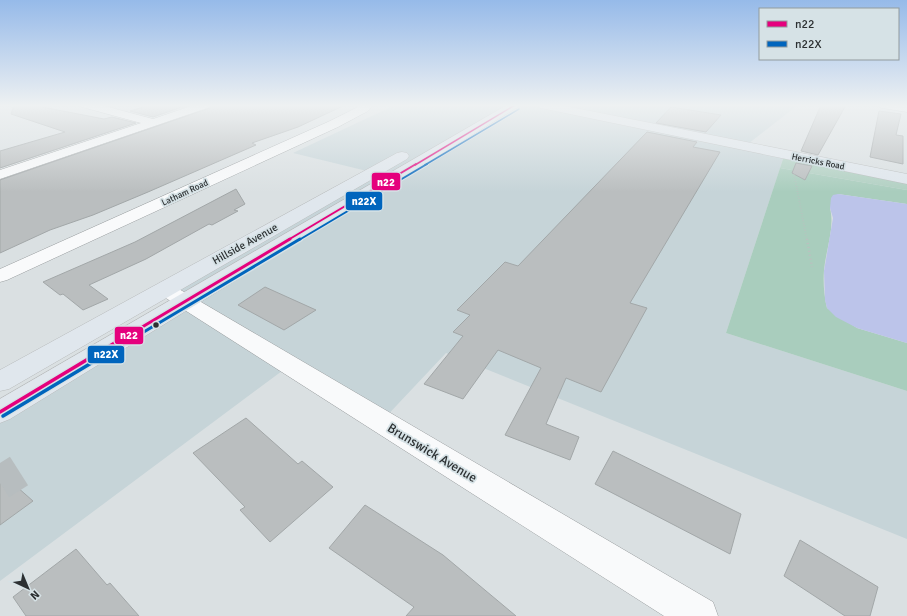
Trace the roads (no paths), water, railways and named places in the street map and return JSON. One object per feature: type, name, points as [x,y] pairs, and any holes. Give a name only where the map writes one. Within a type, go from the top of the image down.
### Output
[{"type":"main road","name":"Hillside Avenue","points":[[0,412],[175,296],[443,134]]},
{"type":"main road","name":"Hillside Avenue","points":[[0,382],[175,296],[465,134]]},
{"type":"main road","name":"Herricks Road","points":[[679,134],[907,179]]},
{"type":"street","points":[[0,175],[123,134]]},
{"type":"street","name":"Latham Road","points":[[0,276],[313,134]]},
{"type":"street","name":"Brunswick Avenue","points":[[175,296],[699,616]]},
{"type":"water","points":[[838,194],[907,204],[907,343],[857,328],[836,317],[827,308],[825,300],[824,271],[833,218],[830,208],[831,198],[833,195]]},
{"type":"tunnel","points":[[0,483],[19,471]]}]
